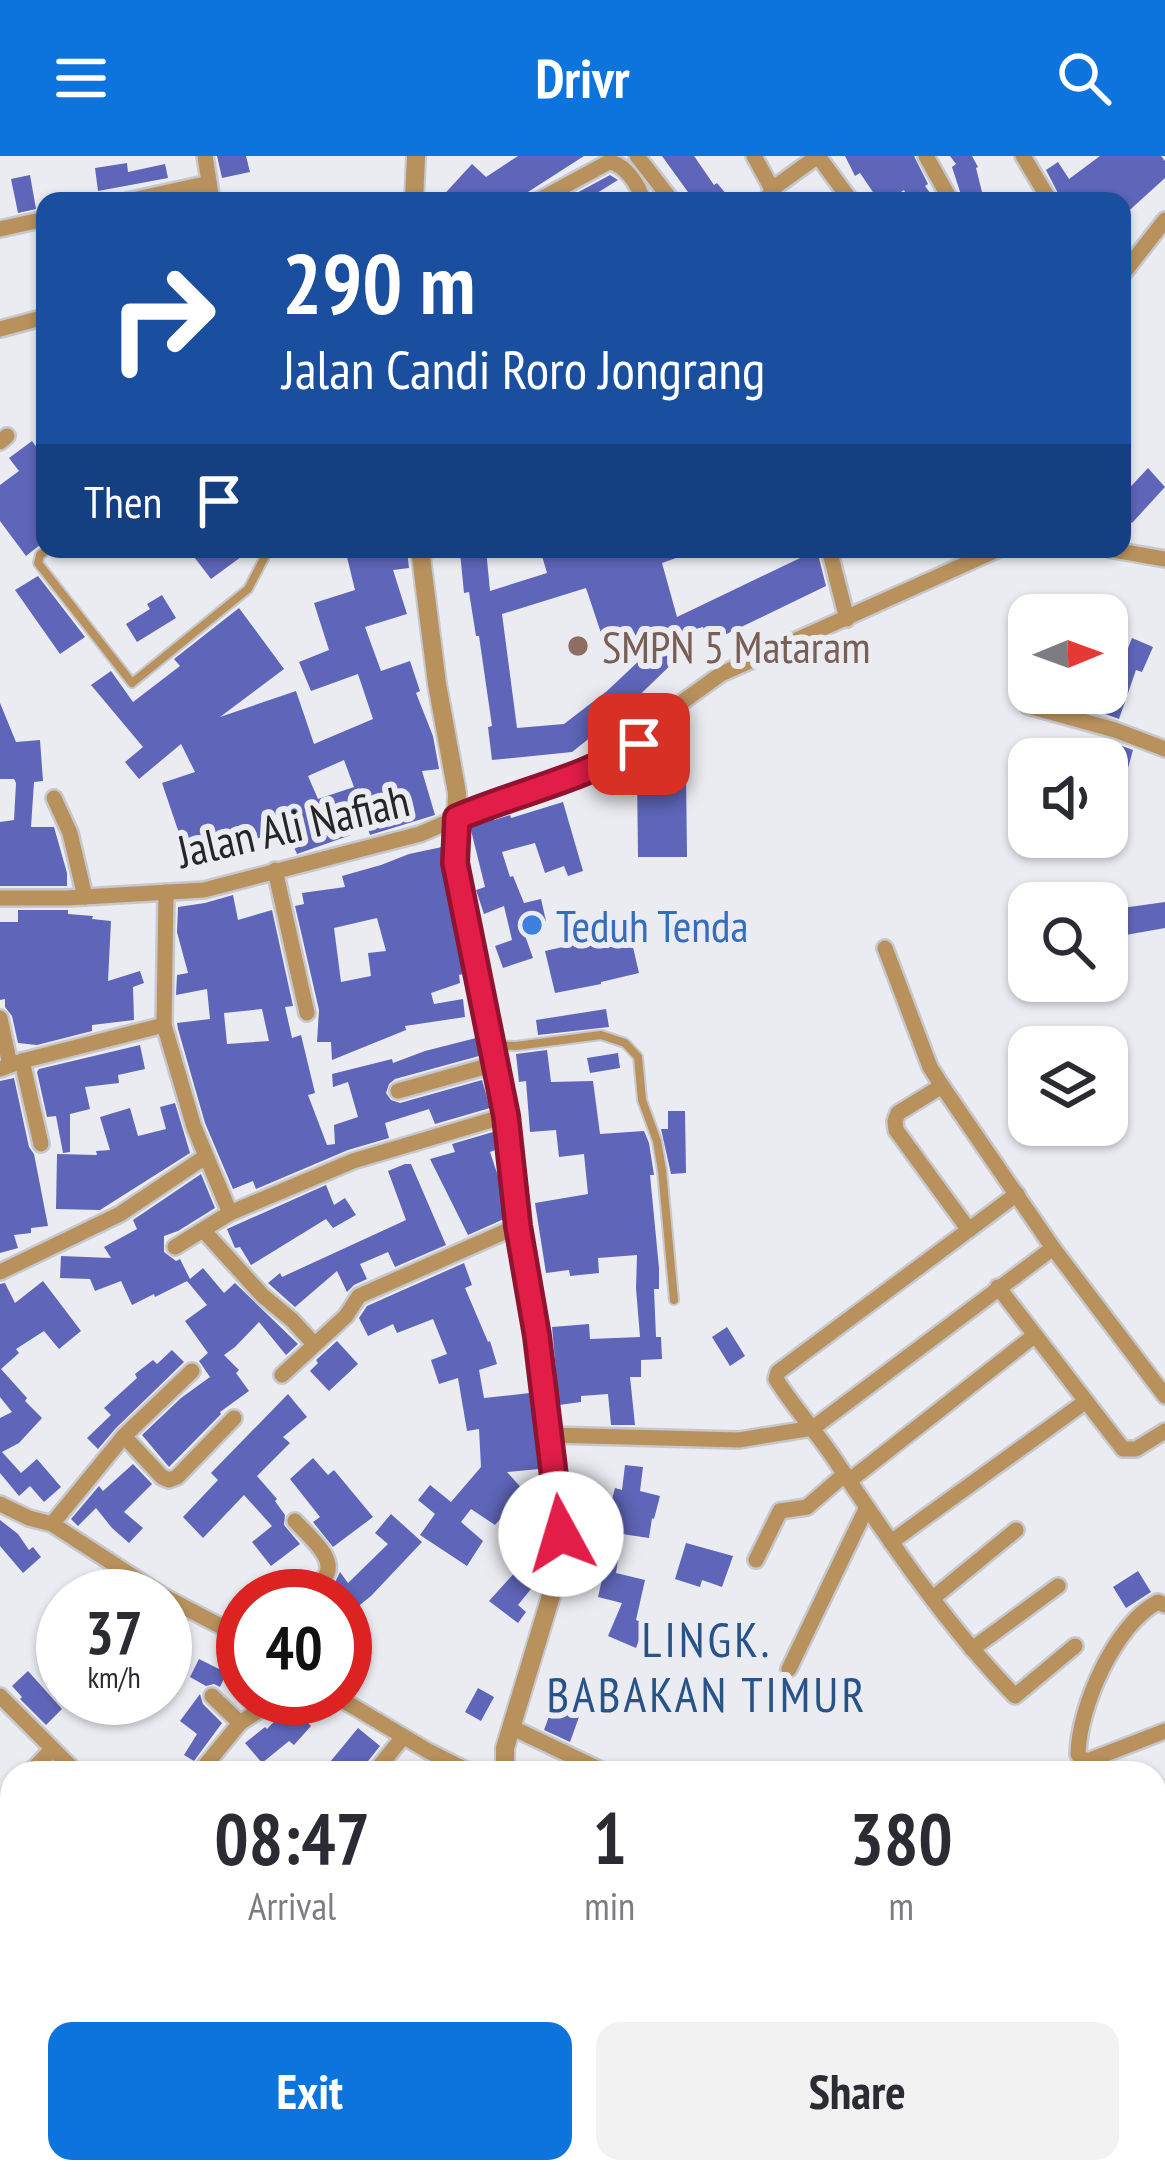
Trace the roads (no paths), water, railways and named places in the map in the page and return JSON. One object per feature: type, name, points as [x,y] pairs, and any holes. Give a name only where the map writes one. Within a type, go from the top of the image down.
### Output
[{"type":"street","points":[[205,156],[210,192]]},
{"type":"street","points":[[414,192],[416,156]]},
{"type":"street","points":[[637,156],[665,192]]},
{"type":"street","points":[[754,156],[768,192]]},
{"type":"street","points":[[773,192],[818,156],[844,192]]},
{"type":"street","points":[[926,156],[946,192]]},
{"type":"street","points":[[1023,156],[1045,192]]},
{"type":"street","points":[[554,192],[609,162],[617,163],[638,192]]},
{"type":"street","points":[[168,192],[209,183]]},
{"type":"street","points":[[1131,263],[1165,220]]},
{"type":"street","points":[[0,229],[36,221]]},
{"type":"street","points":[[0,329],[36,319]]},
{"type":"street","points":[[1131,553],[1165,559]]},
{"type":"street","points":[[421,558],[457,793],[455,863],[506,1116],[562,1544],[505,1761]]},
{"type":"street","points":[[831,558],[848,619]]},
{"type":"street","name":"Jalan Ali Nafiah","points":[[0,898],[204,890],[420,834],[613,761],[721,674],[979,558]]},
{"type":"street","points":[[1057,714],[1165,749]]},
{"type":"street","points":[[54,798],[70,833],[86,897]]},
{"type":"street","points":[[275,870],[307,1013]]},
{"type":"street","points":[[166,892],[164,1025],[182,1091],[230,1213]]},
{"type":"street","points":[[885,948],[930,1067],[1053,1248],[1165,1396]]},
{"type":"street","points":[[0,1018],[11,1065],[41,1144]]},
{"type":"street","points":[[11,1065],[164,1025]]},
{"type":"street","points":[[398,1091],[494,1055]]},
{"type":"street","points":[[942,1086],[898,1113],[896,1130],[970,1230]]},
{"type":"street","points":[[175,1247],[230,1213],[365,1156],[506,1116]]},
{"type":"street","points":[[0,1272],[120,1214],[206,1157]]},
{"type":"street","points":[[1017,1194],[776,1374],[891,1542],[972,1649],[1015,1696],[1075,1646]]},
{"type":"street","points":[[282,1376],[346,1316],[358,1295],[518,1226]]},
{"type":"street","points":[[203,1230],[314,1344]]},
{"type":"street","points":[[550,1435],[740,1440],[813,1428],[1053,1248]]},
{"type":"street","points":[[998,1287],[1123,1448],[1136,1449],[1165,1431]]},
{"type":"street","points":[[757,1560],[780,1511],[807,1507],[1035,1335]]},
{"type":"street","points":[[52,1524],[124,1436],[192,1371]]},
{"type":"street","points":[[891,1542],[1085,1402]]},
{"type":"street","points":[[124,1436],[169,1480],[233,1418]]},
{"type":"street","points":[[0,1504],[52,1524],[121,1569]]},
{"type":"street","points":[[789,1670],[867,1507]]},
{"type":"street","points":[[295,1521],[327,1559],[328,1569]]},
{"type":"street","points":[[933,1598],[1016,1530]]},
{"type":"street","points":[[972,1649],[1058,1586]]},
{"type":"street","points":[[1165,1605],[1158,1602],[1145,1610],[1117,1642],[1083,1719],[1078,1754],[1090,1760],[1165,1731]]},
{"type":"street","points":[[0,1696],[64,1761]]},
{"type":"street","points":[[212,1696],[216,1700]]},
{"type":"street","points":[[372,1718],[449,1761]]},
{"type":"street","points":[[209,1761],[238,1725]]},
{"type":"street","points":[[511,1727],[582,1761]]},
{"type":"street","points":[[384,1761],[404,1737]]},
{"type":"street","points":[[41,1761],[52,1749]]},
{"type":"lane","points":[[40,558],[40,566],[130,682],[248,589],[264,558]]},
{"type":"lane","points":[[494,1055],[517,1046],[601,1035],[625,1043],[638,1057],[642,1100],[662,1170],[674,1300]]},
{"type":"place","name":"SMPN 5 Mataram","points":[[578,646]]},
{"type":"place","name":"Teduh Tenda","points":[[532,925]]},
{"type":"district","name":"LINGK. BABAKAN TIMUR","points":[[707,1666]]}]
